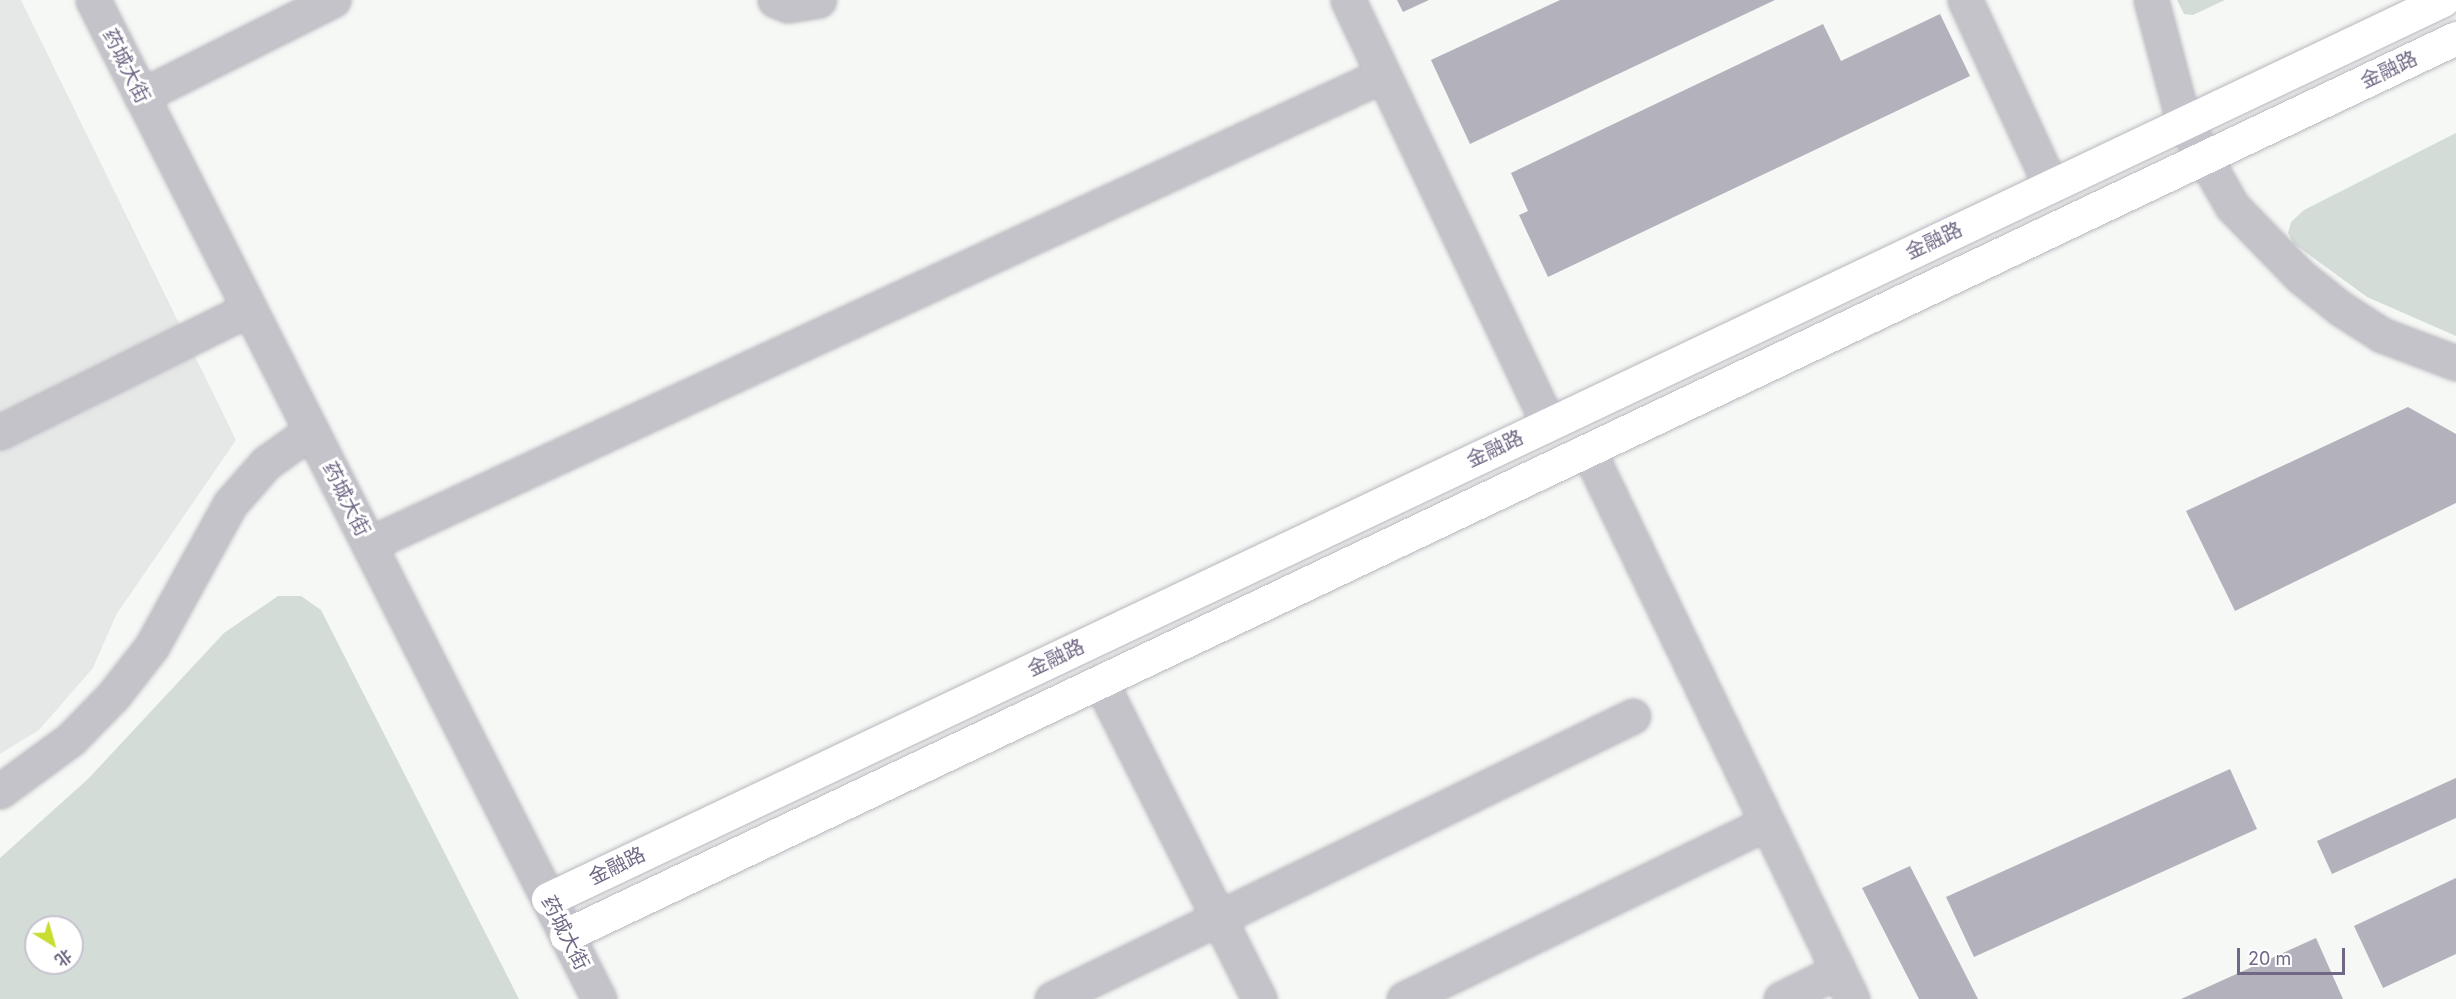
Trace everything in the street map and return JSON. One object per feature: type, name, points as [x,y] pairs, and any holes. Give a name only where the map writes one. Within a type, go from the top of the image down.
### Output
[{"type":"main road","name":"金融路","points":[[548,899],[2443,0]]},
{"type":"main road","name":"金融路","points":[[566,935],[2456,38]]},
{"type":"street","name":"药城大街","points":[[93,0],[599,999]]},
{"type":"street","points":[[141,96],[333,0]]},
{"type":"street","points":[[775,0],[788,5],[819,0]]},
{"type":"street","points":[[1348,0],[1548,424]]},
{"type":"street","points":[[1965,0],[2051,186]]},
{"type":"street","points":[[2151,0],[2166,73],[2184,122],[2203,159],[2232,206],[2300,276],[2382,335],[2456,363]]},
{"type":"street","points":[[369,544],[1383,75]]},
{"type":"street","points":[[0,432],[249,309]]},
{"type":"street","points":[[0,791],[71,739],[113,696],[152,646],[230,504],[266,463],[311,431]]},
{"type":"street","points":[[1588,450],[1845,985],[1781,999]]},
{"type":"street","points":[[1100,681],[1258,999]]},
{"type":"street","points":[[1052,999],[1634,716]]},
{"type":"street","points":[[1404,999],[1767,823]]},
{"type":"shaded area","points":[[0,0],[21,0],[236,440],[116,615],[93,668],[39,730],[0,754]]},
{"type":"shaded area","points":[[2177,0],[2225,0],[2193,15],[2184,14]]},
{"type":"shaded area","points":[[2456,133],[2456,336],[2367,297],[2293,243],[2288,233],[2291,222],[2304,210]]},
{"type":"shaded area","points":[[278,596],[301,596],[321,610],[519,999],[0,999],[0,858],[88,779],[224,633]]},
{"type":"building","points":[[1397,0],[1429,0],[1403,12]]},
{"type":"building","points":[[1560,0],[1775,0],[1470,144],[1431,60]]},
{"type":"building","points":[[1940,14],[1970,76],[1548,277],[1519,215],[1528,211],[1511,173],[1823,24],[1841,61]]},
{"type":"building","points":[[2408,407],[2456,434],[2456,503],[2235,611],[2186,511]]},
{"type":"building","points":[[2230,769],[2257,829],[1974,957],[1946,897]]},
{"type":"building","points":[[2456,778],[2456,818],[2332,874],[2317,841]]},
{"type":"building","points":[[1910,866],[1978,999],[1919,999],[1862,888]]},
{"type":"building","points":[[2456,878],[2456,954],[2383,988],[2354,926]]},
{"type":"building","points":[[2316,938],[2343,999],[2181,999]]}]
